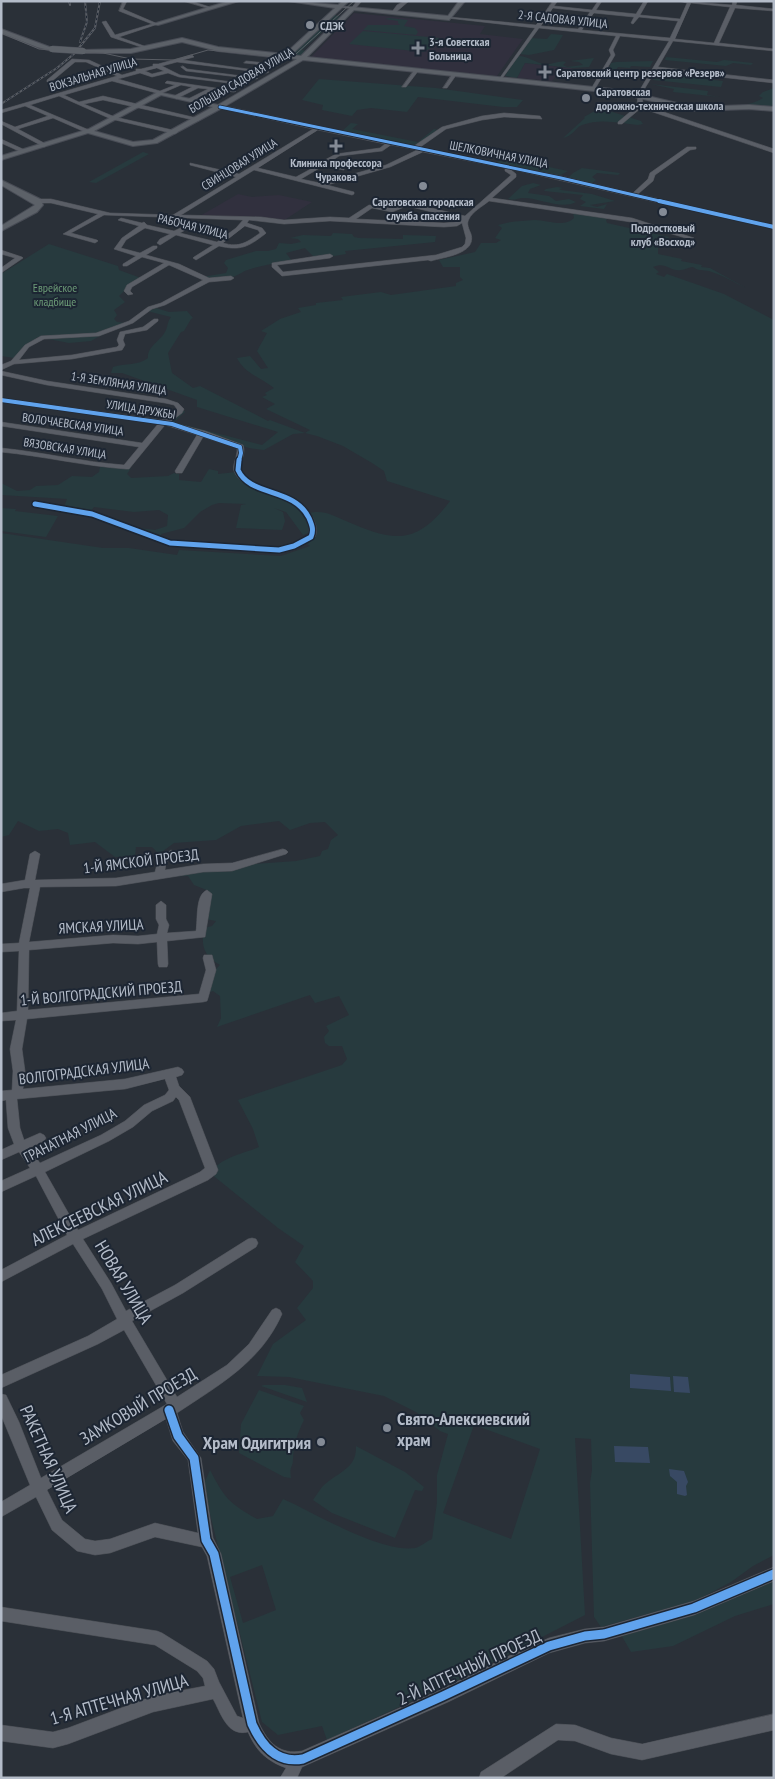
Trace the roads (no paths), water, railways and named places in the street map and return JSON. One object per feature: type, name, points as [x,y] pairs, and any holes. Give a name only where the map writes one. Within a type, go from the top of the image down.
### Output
[{"type":"main road","points":[[156,24],[236,1]]},
{"type":"main road","name":"2-Я САДОВАЯ УЛИЦА","points":[[291,1],[339,7]]},
{"type":"main road","name":"БОЛЬШАЯ САДОВАЯ УЛИЦА","points":[[207,104],[234,91],[277,65],[346,1]]},
{"type":"main road","points":[[449,18],[462,1]]},
{"type":"main road","name":"2-Я САДОВАЯ УЛИЦА","points":[[353,8],[449,18]]},
{"type":"main road","name":"БОЛЬШАЯ САДОВАЯ УЛИЦА","points":[[87,131],[133,144],[155,142],[220,107],[302,58],[353,8]]},
{"type":"main road","points":[[156,24],[168,28]]},
{"type":"main road","points":[[1,31],[13,34],[38,47],[52,49],[125,52],[183,37],[201,46],[284,58],[302,58],[593,89],[640,95],[694,109],[749,107],[774,109]]},
{"type":"main road","points":[[1,158],[87,131],[160,93],[220,107]]},
{"type":"main road","name":"РАБОЧАЯ УЛИЦА","points":[[1,182],[37,201]]},
{"type":"main road","points":[[3,226],[38,208],[37,201]]},
{"type":"street","points":[[125,1],[121,10],[156,24]]},
{"type":"street","points":[[185,1],[211,8]]},
{"type":"street","points":[[209,1],[222,5]]},
{"type":"street","name":"БОЛЬШАЯ САДОВАЯ УЛИЦА","points":[[353,8],[360,1]]},
{"type":"street","points":[[392,12],[407,1]]},
{"type":"street","points":[[501,79],[556,1]]},
{"type":"street","points":[[580,30],[600,1]]},
{"type":"street","points":[[633,23],[646,1]]},
{"type":"street","points":[[680,1],[735,4],[774,10]]},
{"type":"street","points":[[620,124],[640,106],[640,95],[672,40],[690,2]]},
{"type":"street","points":[[716,44],[735,4]]},
{"type":"street","name":"2-Я САДОВАЯ УЛИЦА","points":[[339,7],[353,8]]},
{"type":"street","points":[[552,7],[682,20]]},
{"type":"street","name":"2-Я САДОВАЯ УЛИЦА","points":[[449,18],[774,50]]},
{"type":"street","points":[[104,22],[112,36],[117,36],[146,48]]},
{"type":"street","points":[[117,36],[156,24]]},
{"type":"street","points":[[593,89],[613,55],[611,50],[619,34]]},
{"type":"street","points":[[201,46],[200,49],[192,53],[192,56],[215,59]]},
{"type":"street","name":"ВОКЗАЛЬНАЯ УЛИЦА","points":[[1,112],[155,65],[192,56]]},
{"type":"street","points":[[49,81],[74,60],[87,61],[120,76]]},
{"type":"street","points":[[177,60],[267,72]]},
{"type":"street","points":[[241,62],[277,65]]},
{"type":"street","points":[[191,63],[183,67],[186,70],[256,78]]},
{"type":"street","points":[[112,79],[160,93],[192,78],[207,64]]},
{"type":"street","points":[[155,65],[177,75],[245,84]]},
{"type":"street","points":[[654,68],[774,82]]},
{"type":"street","points":[[138,70],[152,76],[168,71]]},
{"type":"street","points":[[404,86],[417,70]]},
{"type":"street","points":[[445,87],[455,74]]},
{"type":"street","points":[[151,90],[177,75]]},
{"type":"street","points":[[176,97],[199,86],[207,79]]},
{"type":"street","points":[[190,100],[223,81]]},
{"type":"street","points":[[167,82],[234,91]]},
{"type":"street","points":[[60,95],[113,118],[174,132]]},
{"type":"street","points":[[80,103],[101,98],[198,119]]},
{"type":"street","points":[[26,105],[87,131]]},
{"type":"street","points":[[640,106],[774,151]]},
{"type":"street","name":"ШЕЛКОВИЧНАЯ УЛИЦА","points":[[220,107],[317,129],[635,194],[774,227]]},
{"type":"street","points":[[321,185],[388,166],[418,149],[444,128],[482,118],[504,115],[540,118]]},
{"type":"street","points":[[14,129],[52,117]]},
{"type":"street","points":[[1,122],[44,145]]},
{"type":"street","name":"СВИНЦОВАЯ УЛИЦА","points":[[173,218],[317,129]]},
{"type":"street","points":[[21,138],[28,136]]},
{"type":"street","points":[[3,142],[15,140]]},
{"type":"street","points":[[3,142],[23,152]]},
{"type":"street","points":[[297,179],[338,155],[382,149],[390,143]]},
{"type":"street","points":[[1,150],[12,146]]},
{"type":"street","points":[[635,194],[651,180],[652,174],[688,148],[694,148]]},
{"type":"street","points":[[309,161],[342,169]]},
{"type":"street","points":[[192,164],[239,176]]},
{"type":"street","points":[[119,218],[152,217],[245,221],[261,219],[284,222],[322,219],[453,225],[466,218],[514,176],[508,170],[510,167]]},
{"type":"street","points":[[252,168],[352,193]]},
{"type":"street","points":[[488,199],[632,220],[691,238]]},
{"type":"street","name":"РАБОЧАЯ УЛИЦА","points":[[37,201],[51,201],[216,244],[241,247],[247,245],[263,233],[260,229],[245,221]]},
{"type":"street","points":[[350,220],[371,206],[392,210],[406,204],[466,218]]},
{"type":"street","points":[[95,242],[66,234],[102,214]]},
{"type":"street","points":[[152,217],[144,223],[144,226],[124,239],[118,250],[177,265],[208,280]]},
{"type":"street","points":[[330,256],[274,264],[274,266],[282,274],[456,252],[468,245],[469,241],[464,224],[466,218]]},
{"type":"street","points":[[196,258],[245,221]]},
{"type":"street","points":[[125,264],[158,245],[162,240],[187,227]]},
{"type":"street","points":[[1,252],[20,258],[1,271]]},
{"type":"street","points":[[429,260],[436,256]]},
{"type":"street","points":[[130,294],[127,291],[129,286],[167,264]]},
{"type":"street","points":[[13,362],[27,346],[42,337],[97,335],[131,322],[143,312],[208,280],[231,278]]},
{"type":"street","points":[[1,368],[13,362],[63,358],[120,349],[122,334],[145,328],[156,320]]},
{"type":"street","name":"1-Я ЗЕМЛЯНАЯ УЛИЦА","points":[[1,373],[47,383],[144,396],[180,406],[180,412],[163,423],[142,445],[126,467]]},
{"type":"street","name":"УЛИЦА ДРУЖБЫ","points":[[1,400],[163,423],[202,433],[240,447],[242,453],[238,472],[250,481],[298,503],[311,520],[313,531],[311,537],[294,546],[279,550],[177,544],[151,537],[92,514],[35,504]]},
{"type":"street","points":[[1,410],[10,401]]},
{"type":"street","name":"ВОЛОЧАЕВСКАЯ УЛИЦА","points":[[1,424],[67,436],[142,445]]},
{"type":"street","points":[[179,471],[202,433]]},
{"type":"street","name":"ВЯЗОВСКАЯ УЛИЦА","points":[[1,450],[99,465],[126,467]]},
{"type":"street","name":"1-Й ЯМСКОЙ ПРОЕЗД","points":[[1,888],[116,882],[203,868],[232,867],[283,852]]},
{"type":"street","points":[[160,874],[161,862],[171,853]]},
{"type":"street","name":"НОВАЯ УЛИЦА","points":[[35,854],[24,946],[22,1015],[16,1049],[19,1071],[10,1095],[14,1128],[21,1146],[37,1169],[74,1237],[107,1286],[109,1293],[172,1408],[178,1436],[194,1458],[206,1540],[214,1554],[252,1724],[259,1741],[285,1761],[294,1762]]},
{"type":"street","name":"ЯМСКАЯ УЛИЦА","points":[[1,948],[201,934],[204,924],[201,908],[207,894]]},
{"type":"street","points":[[161,905],[164,925],[162,938],[163,964]]},
{"type":"street","name":"1-Й ВОЛГОГРАДСКИЙ ПРОЕЗД","points":[[1,1017],[203,998],[211,970],[208,958]]},
{"type":"street","name":"ВОЛГОГРАДСКАЯ УЛИЦА","points":[[10,1095],[125,1084],[174,1073],[175,1091]]},
{"type":"street","name":"ГРАНАТНАЯ УЛИЦА","points":[[1,1187],[105,1138],[130,1124],[148,1108],[170,1098],[175,1091]]},
{"type":"street","name":"АЛЕКСЕЕВСКАЯ УЛИЦА","points":[[1,1276],[74,1237],[204,1176],[212,1170],[184,1097],[175,1091]]},
{"type":"street","points":[[1,1155],[40,1138]]},
{"type":"street","points":[[1,1382],[93,1340],[252,1243]]},
{"type":"street","name":"ЗАМКОВЫЙ ПРОЕЗД","points":[[1,1510],[172,1408],[232,1369],[254,1348],[276,1314]]},
{"type":"street","name":"РАКЕТНАЯ УЛИЦА","points":[[1,1400],[57,1525],[82,1546],[95,1548],[110,1546],[155,1530],[198,1540],[206,1540]]},
{"type":"street","name":"2-Й АПТЕЧНЫЙ ПРОЕЗД","points":[[294,1762],[561,1641],[591,1634],[604,1634],[694,1608],[774,1574]]},
{"type":"street","points":[[1,1614],[157,1638],[202,1666],[209,1674],[216,1692],[232,1721],[242,1726],[252,1724]]},
{"type":"street","name":"1-Я АПТЕЧНАЯ УЛИЦА","points":[[1,1733],[52,1740],[68,1736],[153,1704],[216,1692]]},
{"type":"street","points":[[487,1778],[556,1732],[575,1733],[611,1746],[642,1752],[774,1722]]},
{"type":"street","points":[[288,1778],[294,1769],[294,1762]]},
{"type":"water","points":[[630,1374],[670,1377],[671,1391],[630,1388]]},
{"type":"water","points":[[673,1376],[688,1377],[690,1393],[674,1392]]},
{"type":"water","points":[[614,1446],[648,1447],[650,1463],[615,1462]]},
{"type":"water","points":[[669,1469],[684,1471],[688,1482],[686,1486],[687,1495],[677,1494],[677,1482],[670,1476]]},
{"type":"tram line","points":[[1,33],[39,49],[103,53],[131,59],[174,60],[208,50],[284,57],[296,54],[354,1]]},
{"type":"railway","points":[[69,1],[70,5]]},
{"type":"railway","points":[[80,42],[87,22],[85,1]]},
{"type":"railway","points":[[78,49],[95,28],[100,1]]},
{"type":"railway","points":[[1,104],[57,68],[75,53]]},
{"type":"place","name":"СДЭК","points":[[310,25]]},
{"type":"place","name":"3-я Советская Больница","points":[[418,48]]},
{"type":"place","name":"Саратовский центр резервов «Резерв»","points":[[545,72]]},
{"type":"place","name":"Саратовская дорожно-техническая школа","points":[[586,98]]},
{"type":"place","name":"Клиника профессора Чуракова","points":[[336,146]]},
{"type":"place","name":"Саратовская городская служба спасения","points":[[423,186]]},
{"type":"place","name":"Подростковый клуб «Восход»","points":[[663,212]]},
{"type":"place","name":"Свято-Алексиевский храм","points":[[387,1428]]},
{"type":"place","name":"Храм Одигитрия","points":[[321,1442]]},
{"type":"park label","name":"Еврейское кладбище","points":[[55,294]]}]
